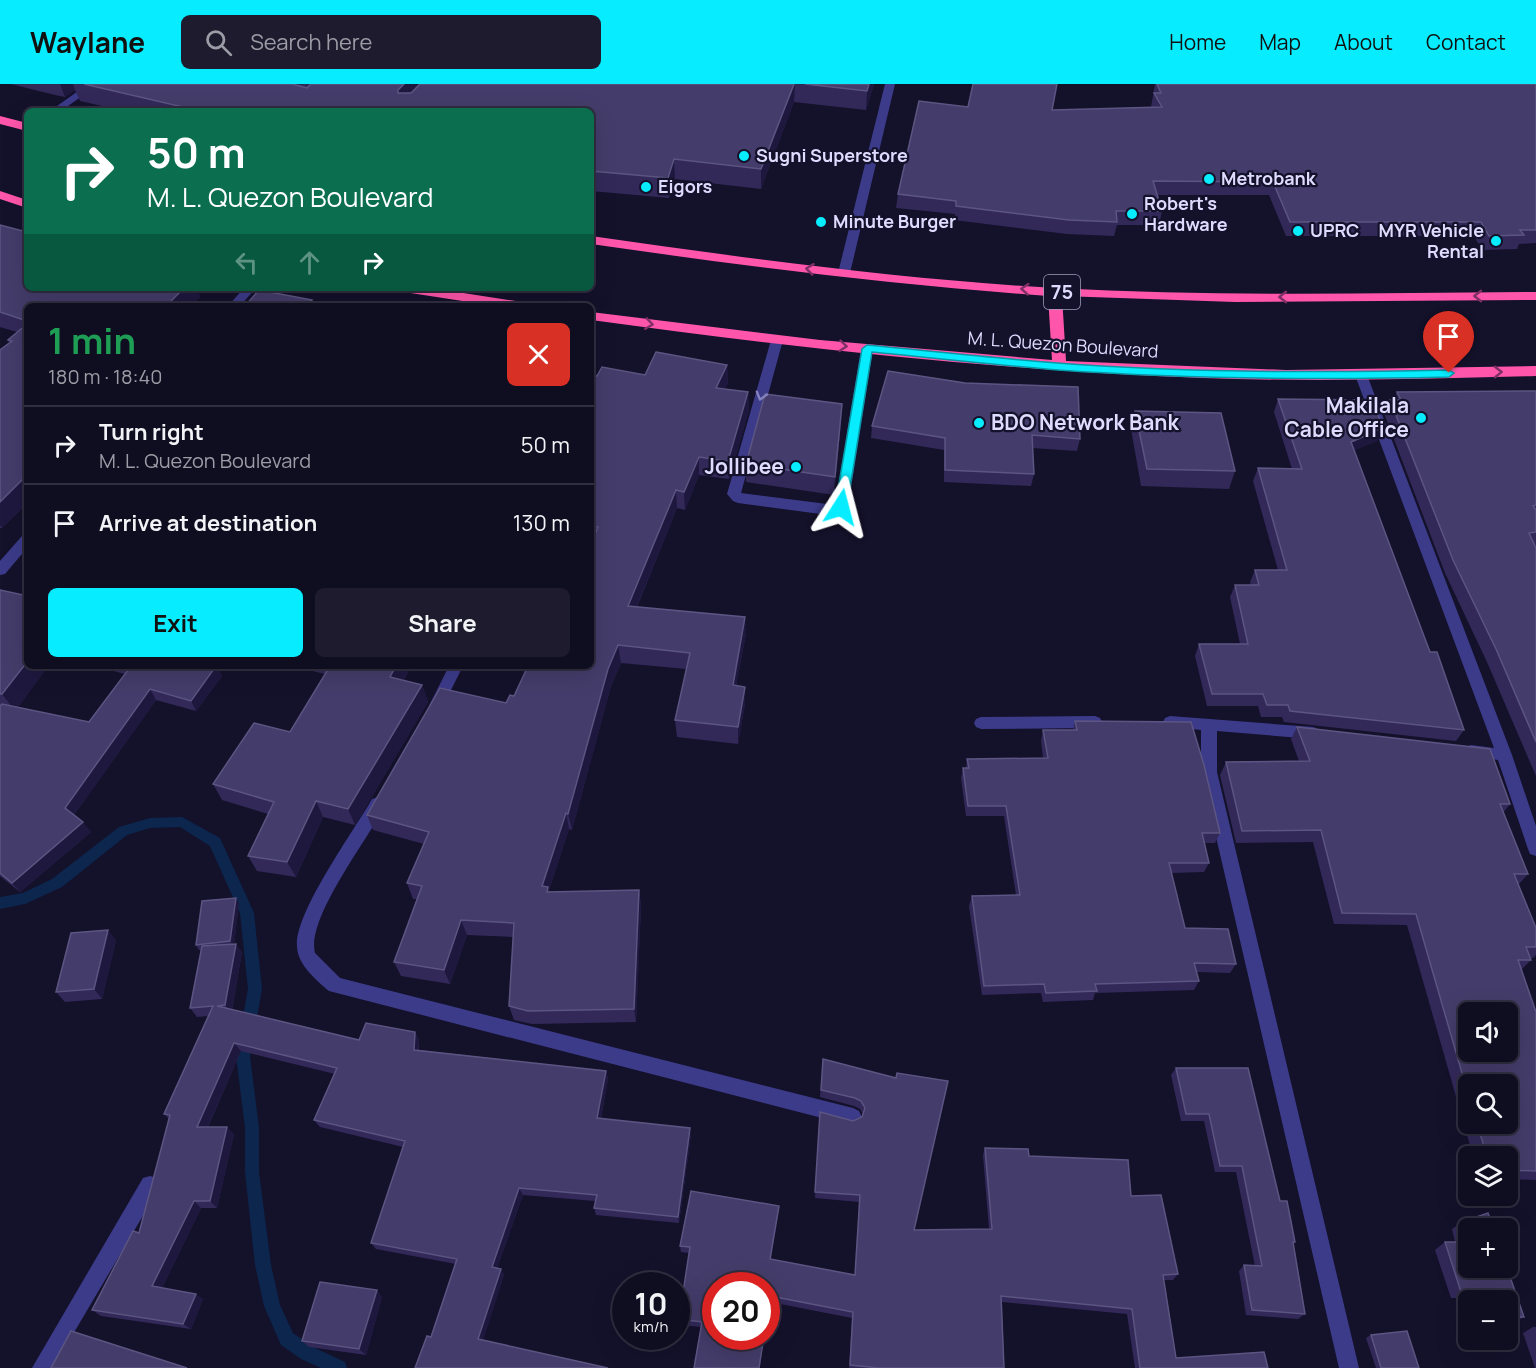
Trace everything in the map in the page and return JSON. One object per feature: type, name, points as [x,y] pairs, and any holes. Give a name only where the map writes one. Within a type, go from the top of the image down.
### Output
[{"type":"highway","points":[[0,120],[24,126]]},
{"type":"highway","points":[[0,195],[24,203]]},
{"type":"highway","name":"75","points":[[594,240],[844,273],[1055,292],[1190,296],[1536,296]]},
{"type":"highway","points":[[424,291],[502,303]]},
{"type":"highway","points":[[1055,292],[1059,366]]},
{"type":"highway","name":"M. L. Quezon Boulevard","points":[[594,316],[777,340],[1059,366],[1205,373],[1361,375],[1536,371]]},
{"type":"street","points":[[59,108],[94,84]]},
{"type":"street","points":[[844,273],[890,84]]},
{"type":"street","points":[[237,303],[247,291]]},
{"type":"street","points":[[777,340],[734,494],[738,498],[828,510],[837,510],[841,507],[867,349]]},
{"type":"street","points":[[1361,375],[1504,755],[1530,818],[1536,849]]},
{"type":"street","points":[[0,570],[24,542]]},
{"type":"street","points":[[430,716],[454,669]]},
{"type":"street","points":[[981,723],[1109,722]]},
{"type":"street","points":[[1156,722],[1209,723],[1325,734]]},
{"type":"street","points":[[1209,723],[1209,772],[1349,1368]]},
{"type":"street","points":[[1459,750],[1504,755]]},
{"type":"street","points":[[383,795],[311,918],[304,945],[312,964],[335,986],[853,1117]]},
{"type":"street","points":[[42,1368],[150,1185]]},
{"type":"building","points":[[84,84],[292,84],[307,88],[311,84],[404,84],[398,93],[411,93],[420,84],[794,84],[761,169],[674,159],[668,178],[594,171],[594,108],[187,108]]},
{"type":"building","points":[[805,84],[869,84],[867,91]]},
{"type":"building","points":[[973,84],[1057,84],[1052,110],[1162,107],[1154,93],[1161,93],[1157,84],[1536,84],[1536,230],[1520,230],[1524,235],[1489,236],[1481,222],[1290,222],[1273,182],[1153,181],[1162,211],[1116,211],[1117,222],[1069,220],[956,206],[956,201],[898,194],[919,101],[968,107]]},
{"type":"building","points":[[0,225],[24,231],[24,291],[181,291],[169,303],[24,303],[24,320],[0,312]]},
{"type":"building","points":[[258,291],[312,300],[309,303],[248,303]]},
{"type":"building","points":[[24,327],[24,478],[0,502],[0,350],[12,341],[8,340]]},
{"type":"building","points":[[656,352],[727,365],[716,388],[748,392],[728,461],[699,457],[684,492],[676,490],[628,606],[745,617],[733,685],[745,687],[738,727],[675,720],[690,653],[618,645],[608,669],[568,814],[566,813],[542,886],[548,887],[547,892],[639,890],[634,1009],[528,1011],[509,1006],[514,923],[461,920],[444,970],[394,962],[422,886],[407,883],[429,832],[367,815],[440,688],[506,703],[510,695],[514,696],[527,669],[594,669],[594,536],[598,527],[594,526],[594,376],[597,376],[602,367],[645,375]]},
{"type":"building","points":[[888,371],[965,383],[1078,387],[1080,439],[1032,435],[1034,474],[945,470],[945,438],[872,426]]},
{"type":"building","points":[[1536,391],[1536,505],[1533,506],[1536,510],[1536,532],[1529,533],[1536,548],[1536,742],[1496,649],[1453,560],[1390,400],[1401,400],[1397,392]]},
{"type":"building","points":[[765,394],[842,404],[835,477],[746,464]]},
{"type":"building","points":[[1278,399],[1372,400],[1383,428],[1351,442],[1430,652],[1437,652],[1464,730],[1290,711],[1288,705],[1267,705],[1263,694],[1212,694],[1199,644],[1248,644],[1235,585],[1259,585],[1255,570],[1287,570],[1258,468],[1302,469]]},
{"type":"building","points":[[1135,411],[1221,413],[1235,471],[1147,469]]},
{"type":"building","points":[[0,590],[24,594],[24,666],[0,694]]},
{"type":"building","points":[[129,669],[214,669],[191,701],[150,689],[65,808],[83,822],[12,883],[0,873],[0,706],[2,704],[89,722]]},
{"type":"building","points":[[328,669],[394,669],[390,677],[422,685],[348,809],[316,801],[287,862],[248,856],[274,802],[213,784],[254,723],[290,732]]},
{"type":"building","points":[[1075,721],[1191,722],[1220,833],[1202,833],[1209,863],[1169,863],[1185,928],[1228,929],[1236,964],[1194,963],[1199,981],[1095,984],[1097,991],[1046,993],[1044,984],[984,986],[972,896],[1020,895],[1006,806],[968,806],[963,768],[969,768],[967,759],[1048,758],[1043,730],[1077,730]]},
{"type":"building","points":[[1297,727],[1490,749],[1510,804],[1500,804],[1528,874],[1514,874],[1536,928],[1536,947],[1526,947],[1531,960],[1518,960],[1536,1012],[1536,1171],[1518,1170],[1518,1146],[1484,1146],[1480,1134],[1518,1134],[1518,1074],[1462,1074],[1459,1062],[1518,1062],[1518,1002],[1458,1002],[1458,1059],[1416,914],[1342,913],[1321,830],[1242,831],[1226,762],[1310,761]]},
{"type":"building","points":[[236,898],[230,941],[196,945],[202,901]]},
{"type":"building","points":[[108,930],[94,989],[56,992],[71,933]]},
{"type":"building","points":[[236,944],[225,1005],[217,1006],[359,1040],[366,1023],[415,1032],[414,1050],[606,1071],[597,1118],[690,1128],[678,1217],[594,1208],[597,1195],[519,1188],[492,1267],[501,1269],[478,1339],[608,1368],[415,1368],[427,1336],[431,1337],[457,1259],[371,1243],[405,1141],[314,1120],[337,1068],[234,1043],[197,1127],[227,1127],[210,1201],[194,1201],[152,1286],[196,1294],[183,1324],[92,1310],[133,1231],[139,1233],[170,1115],[164,1114],[213,1006],[190,1008],[202,946]]},
{"type":"building","points":[[823,1059],[896,1078],[897,1073],[948,1081],[914,1230],[992,1229],[985,1148],[1028,1149],[1029,1156],[1128,1160],[1131,1196],[1161,1195],[1178,1274],[1163,1275],[1176,1358],[1264,1352],[1268,1368],[1140,1368],[1132,1309],[1001,1296],[1004,1368],[879,1368],[850,1365],[853,1312],[780,1298],[780,1272],[702,1272],[702,1322],[690,1320],[690,1272],[686,1272],[690,1247],[680,1246],[691,1191],[779,1206],[770,1259],[855,1275],[860,1195],[815,1192],[820,1112],[853,1121],[862,1117],[865,1108],[861,1101],[855,1098],[821,1090]]},
{"type":"building","points":[[1176,1068],[1248,1068],[1280,1201],[1287,1201],[1305,1314],[1252,1310],[1244,1265],[1262,1266],[1242,1166],[1220,1166],[1209,1114],[1186,1114]]},
{"type":"building","points":[[1488,1213],[1490,1218],[1474,1218]]},
{"type":"building","points":[[1445,1242],[1458,1242],[1458,1278],[1510,1278],[1515,1290],[1460,1290]]},
{"type":"building","points":[[320,1282],[377,1290],[359,1349],[302,1341]]},
{"type":"building","points":[[1518,1300],[1524,1317],[1518,1317]]},
{"type":"building","points":[[702,1322],[702,1350],[762,1350],[759,1368],[694,1368]]},
{"type":"building","points":[[71,1331],[187,1368],[51,1368]]},
{"type":"building","points":[[1407,1331],[1419,1368],[1381,1368],[1371,1335]]},
{"type":"waterway","points":[[0,903],[25,898],[57,883],[123,831],[150,823],[182,822],[215,842],[247,913],[255,989],[243,1056],[252,1128],[252,1172],[263,1265],[272,1306],[287,1339],[307,1353],[339,1368]]},
{"type":"place","name":"Sugni Superstore","points":[[744,156]]},
{"type":"place","name":"Metrobank","points":[[1209,179]]},
{"type":"place","name":"Eigors","points":[[646,187]]},
{"type":"place","name":"Robert's Hardware","points":[[1132,214]]},
{"type":"place","name":"Minute Burger","points":[[821,222]]},
{"type":"place","name":"UPRC","points":[[1298,231]]},
{"type":"place","name":"MYR Vehicle Rental","points":[[1496,241]]},
{"type":"place","name":"Makilala Cable Office","points":[[1421,418]]},
{"type":"place","name":"BDO Network Bank","points":[[979,423]]},
{"type":"place","name":"Jollibee","points":[[796,467]]},
{"type":"route","points":[[841,507],[867,349],[1059,366],[1205,373],[1361,375],[1449,373]]}]
